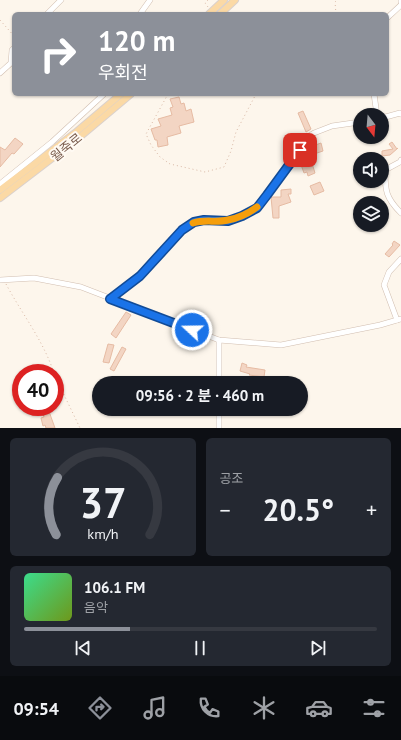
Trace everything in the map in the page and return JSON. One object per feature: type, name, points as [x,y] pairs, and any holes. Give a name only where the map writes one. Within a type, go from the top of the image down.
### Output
[{"type":"main road","points":[[209,12],[224,0]]},
{"type":"main road","points":[[222,12],[235,0]]},
{"type":"main road","name":"월죽로","points":[[0,190],[74,133],[119,96]]},
{"type":"main road","name":"월죽로","points":[[0,198],[81,136],[129,96]]},
{"type":"street","points":[[49,12],[61,0]]},
{"type":"street","points":[[141,12],[150,0]]},
{"type":"street","points":[[389,16],[401,5]]},
{"type":"street","points":[[0,74],[11,63],[12,50]]},
{"type":"street","points":[[0,184],[52,142],[102,96]]},
{"type":"street","points":[[374,96],[376,108]]},
{"type":"street","points":[[389,116],[401,114]]},
{"type":"street","points":[[110,299],[140,276],[182,230],[194,222],[204,220],[228,221],[257,208],[300,150],[306,138],[314,132],[332,126],[353,123]]},
{"type":"street","points":[[401,160],[385,170],[385,189],[393,206],[401,213]]},
{"type":"street","points":[[2,280],[34,278],[81,287],[219,340],[281,345],[399,319],[384,285],[390,272],[401,259]]},
{"type":"street","points":[[219,340],[219,376]]},
{"type":"street","points":[[219,416],[219,428]]},
{"type":"path","points":[[208,0],[205,3],[209,12]]},
{"type":"path","points":[[336,12],[335,2],[338,0]]},
{"type":"path","points":[[0,20],[12,34]]},
{"type":"path","points":[[167,96],[146,134],[151,145],[160,157],[170,164],[205,172],[224,167],[231,151],[236,132],[255,96]]},
{"type":"path","points":[[2,280],[49,357],[51,364]]},
{"type":"path","points":[[64,395],[80,428]]},
{"type":"building","points":[[179,97],[181,104],[184,103],[186,111],[191,109],[194,122],[179,126],[181,133],[167,137],[168,145],[158,147],[157,140],[155,140],[151,129],[161,126],[158,119],[172,115],[170,108],[173,107],[170,99]]},
{"type":"building","points":[[303,111],[311,129],[306,132],[298,113]]},
{"type":"building","points":[[15,138],[23,144],[14,154],[12,153],[0,167],[0,147],[5,150]]},
{"type":"building","points":[[392,142],[397,149],[389,155],[389,152],[382,151],[393,149],[389,144]]},
{"type":"building","points":[[321,143],[323,151],[314,154],[313,151],[305,154],[304,151],[307,146],[307,148]]},
{"type":"building","points":[[311,160],[315,173],[308,176],[307,172],[304,173],[300,162]]},
{"type":"building","points":[[320,182],[324,191],[314,195],[310,186]]},
{"type":"building","points":[[291,189],[291,194],[288,194],[291,202],[279,206],[279,218],[273,218],[271,197],[281,197],[281,190]]},
{"type":"building","points":[[394,241],[400,245],[389,257],[385,254],[393,245],[392,244]]},
{"type":"building","points":[[126,312],[131,315],[116,338],[111,334]]},
{"type":"building","points":[[108,344],[114,345],[109,363],[103,362]]},
{"type":"building","points":[[122,347],[126,349],[114,371],[110,369]]},
{"type":"building","points":[[242,363],[247,365],[246,367],[265,370],[264,376],[249,375],[250,374],[240,371]]},
{"type":"building","points":[[51,416],[55,428],[46,428],[45,425],[43,426],[41,418]]},
{"type":"slow traffic","points":[[193,223],[204,220],[228,221],[242,216],[257,207]]},
{"type":"route","points":[[192,330],[110,299],[140,276],[182,230],[194,222],[204,220],[228,221],[257,208],[300,150]]}]
